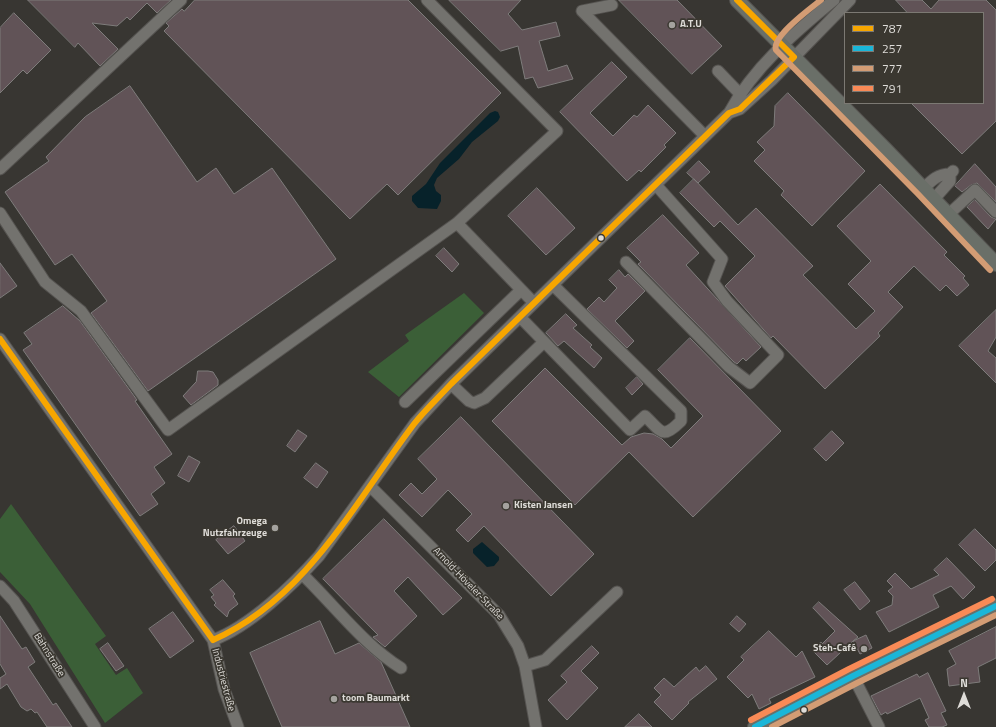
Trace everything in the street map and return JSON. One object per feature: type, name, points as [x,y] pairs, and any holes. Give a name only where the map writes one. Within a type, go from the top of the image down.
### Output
[{"type":"main road","points":[[737,0],[995,260]]},
{"type":"main road","points":[[755,727],[853,676],[996,606]]},
{"type":"street","points":[[0,169],[181,0]]},
{"type":"street","points":[[0,213],[45,282],[81,311],[168,430],[457,224],[557,131],[428,0]]},
{"type":"street","points":[[213,640],[240,628],[303,574],[319,556],[415,423],[451,384],[729,113],[761,68],[802,26],[834,0]]},
{"type":"street","points":[[729,113],[740,109],[850,0]]},
{"type":"street","points":[[612,5],[582,11],[705,136]]},
{"type":"street","points":[[718,71],[741,95]]},
{"type":"street","points":[[924,188],[934,178],[943,174],[952,173],[950,181],[934,199]]},
{"type":"street","points":[[626,262],[729,367],[750,383],[778,354],[727,301],[713,282],[722,259],[656,185]]},
{"type":"street","points":[[949,214],[975,190],[996,212]]},
{"type":"street","points":[[457,224],[534,303]]},
{"type":"street","points":[[520,317],[630,430],[645,416],[664,433],[671,432],[681,420],[682,414],[553,285]]},
{"type":"street","points":[[405,402],[521,290]]},
{"type":"street","name":"Industriestraße","points":[[0,339],[213,640],[224,690],[238,727]]},
{"type":"street","points":[[451,384],[469,401],[479,401],[485,398],[544,342]]},
{"type":"street","name":"Arnold-Höveler-Straße","points":[[370,486],[499,615],[518,646],[525,666],[536,727]]},
{"type":"street","points":[[303,574],[372,646],[401,668]]},
{"type":"street","name":"Bahnstraße","points":[[0,586],[14,601],[95,727]]},
{"type":"street","points":[[525,666],[545,660],[617,592]]},
{"type":"street","points":[[853,676],[879,727]]},
{"type":"green space","points":[[464,293],[484,313],[399,397],[368,372],[409,341],[405,335]]},
{"type":"green space","points":[[11,504],[106,636],[95,644],[116,675],[127,668],[143,693],[105,723],[30,604],[0,572],[0,519]]},
{"type":"water","points":[[495,111],[498,112],[500,117],[498,121],[472,142],[459,159],[437,178],[434,185],[436,191],[441,195],[441,201],[437,209],[418,208],[412,201],[412,196],[426,184],[440,163],[490,113]]},
{"type":"water","points":[[482,542],[499,557],[499,560],[494,566],[487,567],[473,553],[473,549]]},
{"type":"building","points":[[28,0],[171,0],[157,13],[147,3],[130,20],[127,17],[117,26],[92,23],[118,49],[100,66],[78,43],[75,47]]},
{"type":"building","points":[[195,0],[408,0],[501,93],[398,195],[387,184],[350,219],[164,31],[169,26],[166,23],[182,9],[184,11]]},
{"type":"building","points":[[449,0],[521,0],[508,14],[522,30],[556,22],[560,36],[539,41],[548,71],[567,65],[573,79],[538,88],[533,77],[525,79],[518,46],[501,51]]},
{"type":"building","name":"A.T.U","points":[[619,0],[677,0],[722,46],[692,74]]},
{"type":"building","points":[[896,0],[922,0],[931,9],[939,0],[986,0],[996,10],[996,121],[962,154],[912,104],[984,104],[984,12],[907,12]]},
{"type":"building","points":[[14,13],[51,50],[27,74],[23,70],[0,93],[0,28]]},
{"type":"building","points":[[612,62],[627,77],[590,113],[613,136],[634,115],[637,117],[648,105],[676,133],[664,145],[666,147],[641,172],[639,170],[627,181],[560,112]]},
{"type":"building","points":[[130,86],[197,182],[216,168],[234,194],[272,168],[336,259],[148,391],[91,313],[107,301],[72,254],[55,265],[5,192],[49,161],[46,157],[85,117]]},
{"type":"building","points":[[788,93],[865,171],[812,226],[781,195],[784,191],[754,161],[765,150],[757,142],[774,126],[775,106]]},
{"type":"building","points":[[699,161],[710,172],[698,183],[687,173]]},
{"type":"building","points":[[975,164],[996,187],[996,202],[977,183],[971,185],[962,192],[955,186]]},
{"type":"building","points":[[694,179],[738,225],[756,208],[813,266],[803,275],[856,329],[875,311],[848,284],[871,261],[837,226],[880,184],[947,252],[944,255],[965,276],[963,278],[969,285],[957,296],[946,285],[940,291],[914,266],[888,292],[903,307],[878,333],[880,336],[825,389],[773,336],[771,338],[725,286],[755,256],[720,221],[714,227],[680,193]]},
{"type":"building","points":[[537,188],[575,228],[546,255],[508,216]]},
{"type":"building","points":[[975,200],[991,217],[996,219],[988,229],[967,207]]},
{"type":"building","points":[[663,215],[699,253],[686,265],[761,347],[746,361],[743,358],[737,364],[734,362],[638,264],[641,262],[627,248]]},
{"type":"building","points":[[444,248],[459,264],[452,272],[436,256]]},
{"type":"building","points":[[0,263],[17,286],[0,298]]},
{"type":"building","points":[[619,270],[625,277],[628,274],[645,291],[615,321],[634,341],[627,348],[587,309],[599,297],[604,302],[617,288],[609,280]]},
{"type":"building","points":[[63,306],[80,321],[137,400],[135,401],[172,454],[154,467],[165,483],[151,494],[158,504],[140,516],[23,350],[32,344],[24,333]]},
{"type":"building","points":[[996,310],[996,337],[988,351],[996,358],[996,383],[959,346]]},
{"type":"building","points":[[566,314],[577,325],[573,328],[592,345],[590,347],[602,358],[594,368],[564,341],[558,346],[546,333]]},
{"type":"building","points":[[690,338],[781,431],[693,517],[629,452],[575,505],[492,421],[545,368],[622,445],[631,437],[644,433],[653,434],[662,439],[671,448],[703,416],[658,370]]},
{"type":"building","points":[[198,371],[213,372],[218,380],[218,385],[191,405],[183,396],[196,382]]},
{"type":"building","points":[[637,377],[643,384],[632,395],[626,388]]},
{"type":"building","name":"Kisten Jansen","points":[[461,417],[594,554],[551,596],[484,526],[468,542],[456,530],[472,514],[448,490],[422,517],[399,495],[411,483],[422,494],[437,479],[418,459]]},
{"type":"building","points":[[298,430],[307,436],[295,452],[287,446]]},
{"type":"building","points":[[832,431],[844,443],[826,461],[814,449]]},
{"type":"building","points":[[189,456],[200,462],[189,482],[178,476]]},
{"type":"building","points":[[316,463],[328,472],[317,488],[304,478]]},
{"type":"building","points":[[384,519],[462,598],[443,615],[408,577],[394,591],[417,616],[385,647],[373,637],[378,635],[323,579]]},
{"type":"building","points":[[234,526],[245,541],[228,554],[216,540]]},
{"type":"building","points":[[975,529],[996,550],[996,560],[985,571],[959,545]]},
{"type":"building","points":[[947,558],[975,587],[963,599],[951,586],[933,595],[939,607],[889,632],[876,612],[892,605],[893,596],[888,591],[893,587],[887,581],[895,573],[911,589],[939,575],[934,570]]},
{"type":"building","points":[[223,580],[235,594],[233,596],[238,604],[229,611],[227,617],[214,605],[216,603],[211,597],[214,595],[210,590]]},
{"type":"building","points":[[855,582],[870,601],[860,610],[844,590]]},
{"type":"building","points":[[819,602],[858,637],[827,665],[812,650],[821,642],[822,644],[835,631],[813,608]]},
{"type":"building","points":[[173,612],[194,641],[170,658],[149,629]]},
{"type":"building","points":[[0,616],[22,649],[26,647],[35,662],[28,667],[53,705],[56,703],[72,727],[47,727],[37,712],[35,713],[31,709],[27,711],[21,707],[7,684],[0,689],[0,678],[6,674],[0,664]]},
{"type":"building","points":[[737,616],[746,624],[739,632],[730,624]]},
{"type":"building","name":"toom Baumarkt","points":[[320,621],[335,654],[359,643],[381,662],[410,727],[282,727],[250,653]]},
{"type":"building","points":[[996,627],[996,658],[978,667],[980,682],[949,686],[947,669],[956,664],[949,651]]},
{"type":"building","points":[[769,631],[796,657],[802,651],[815,677],[769,699],[771,703],[759,709],[752,694],[748,698],[727,677],[744,660],[741,657]]},
{"type":"building","points":[[866,635],[872,648],[860,654],[853,641]]},
{"type":"building","points":[[108,643],[124,666],[116,671],[100,649]]},
{"type":"building","points":[[592,646],[599,653],[581,671],[598,688],[567,720],[548,700],[567,682],[561,676]]},
{"type":"building","points":[[706,666],[717,679],[688,702],[689,703],[672,720],[654,702],[661,695],[654,688],[664,678],[674,687],[696,667],[699,671]]},
{"type":"building","points":[[928,673],[946,711],[941,713],[947,725],[942,727],[929,727],[925,720],[929,718],[920,698],[887,714],[886,712],[881,715],[871,696],[917,674],[919,677]]},
{"type":"building","points":[[639,714],[652,727],[625,727]]},
{"type":"transit line","name":"787","points":[[737,0],[794,57]]},
{"type":"transit line","name":"777","points":[[821,0],[785,31],[776,44],[776,50],[918,194],[990,270]]},
{"type":"transit line","name":"787","points":[[213,640],[246,622],[275,600],[302,574],[349,516],[414,424],[451,384],[729,113],[740,109],[794,57]]},
{"type":"transit line","name":"787","points":[[0,339],[213,640]]},
{"type":"transit line","name":"791","points":[[751,720],[849,669],[992,599]]},
{"type":"transit line","name":"257","points":[[755,727],[853,676],[996,606]]},
{"type":"transit line","name":"777","points":[[772,727],[857,683],[996,615]]},
{"type":"place","name":"A.T.U","points":[[672,25]]},
{"type":"place","name":"Kisten Jansen","points":[[506,506]]},
{"type":"place","name":"Omega Nutzfahrzeuge","points":[[275,528]]},
{"type":"place","name":"Steh-Café","points":[[864,649]]},
{"type":"place","name":"toom Baumarkt","points":[[334,699]]}]
